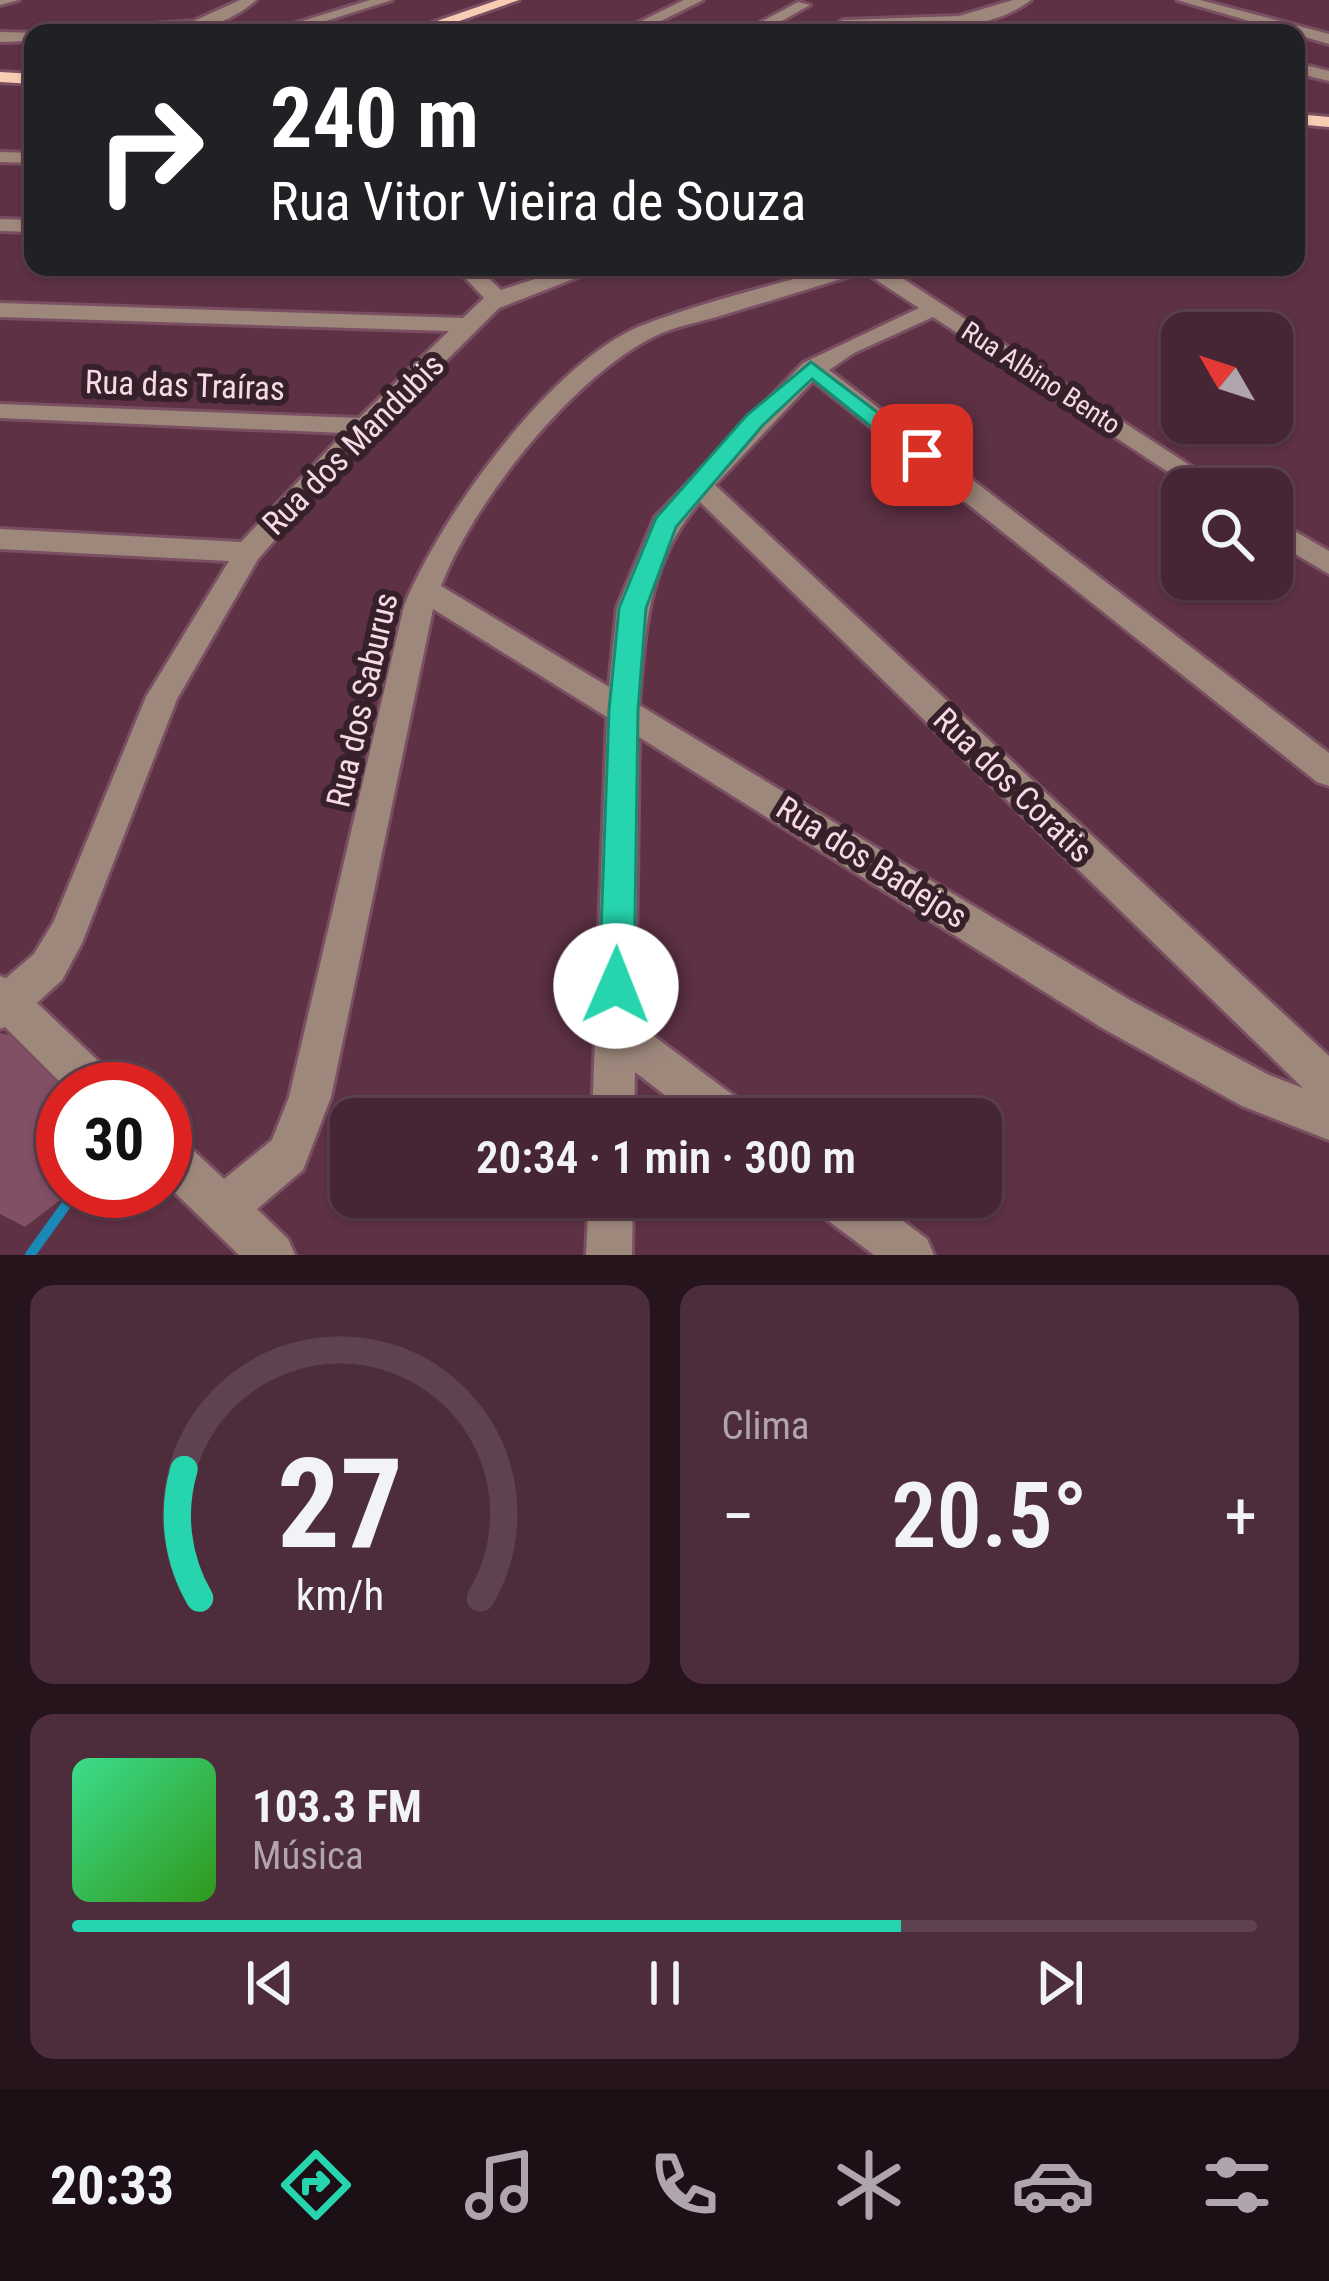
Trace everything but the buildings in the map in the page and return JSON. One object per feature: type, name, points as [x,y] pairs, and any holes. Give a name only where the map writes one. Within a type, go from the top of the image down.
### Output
[{"type":"main road","points":[[438,24],[512,0]]},
{"type":"street","points":[[0,1],[12,0]]},
{"type":"street","points":[[226,24],[249,0]]},
{"type":"street","points":[[303,24],[385,0]]},
{"type":"street","points":[[645,24],[697,0]]},
{"type":"street","points":[[843,23],[986,16],[1024,0]]},
{"type":"street","points":[[1184,0],[1275,24]]},
{"type":"street","points":[[1226,0],[1256,19]]},
{"type":"street","points":[[766,24],[803,5]]},
{"type":"street","points":[[843,23],[870,10]]},
{"type":"street","points":[[475,276],[498,298]]},
{"type":"street","name":"Rua dos Mandubis","points":[[2,1003],[48,968],[69,931],[154,714],[248,552],[498,298],[566,276]]},
{"type":"street","name":"Rua dos Saburus","points":[[224,1208],[288,1155],[310,1096],[424,589],[460,520],[498,471],[627,342],[647,331],[827,276]]},
{"type":"street","name":"Rua Albino Bento","points":[[884,276],[1180,468]]},
{"type":"street","points":[[613,1098],[623,710],[632,608],[644,570],[665,524],[698,484],[755,420],[811,368],[934,309]]},
{"type":"street","points":[[0,310],[468,325]]},
{"type":"street","points":[[811,368],[1329,772]]},
{"type":"street","name":"Rua das Traíras","points":[[0,411],[367,426]]},
{"type":"street","name":"Rua dos Coratis","points":[[698,484],[1329,1084]]},
{"type":"street","points":[[0,539],[248,552]]},
{"type":"street","points":[[1293,541],[1329,564]]},
{"type":"street","name":"Rua dos Badejos","points":[[424,589],[1155,1036],[1258,1091],[1329,1119]]},
{"type":"street","points":[[2,1003],[67,1062]]},
{"type":"street","points":[[615,1032],[702,1098]]},
{"type":"street","points":[[192,1178],[272,1255]]},
{"type":"street","points":[[609,1255],[610,1218]]},
{"type":"street","points":[[862,1218],[911,1255]]},
{"type":"shaded area","points":[[0,1033],[33,1040],[50,1062],[36,1062],[37,1218],[25,1227],[0,1214]]},
{"type":"waterway","points":[[30,1255],[57,1218]]},
{"type":"route","points":[[616,986],[623,710],[632,608],[665,524],[755,420],[811,368],[922,455]]}]
